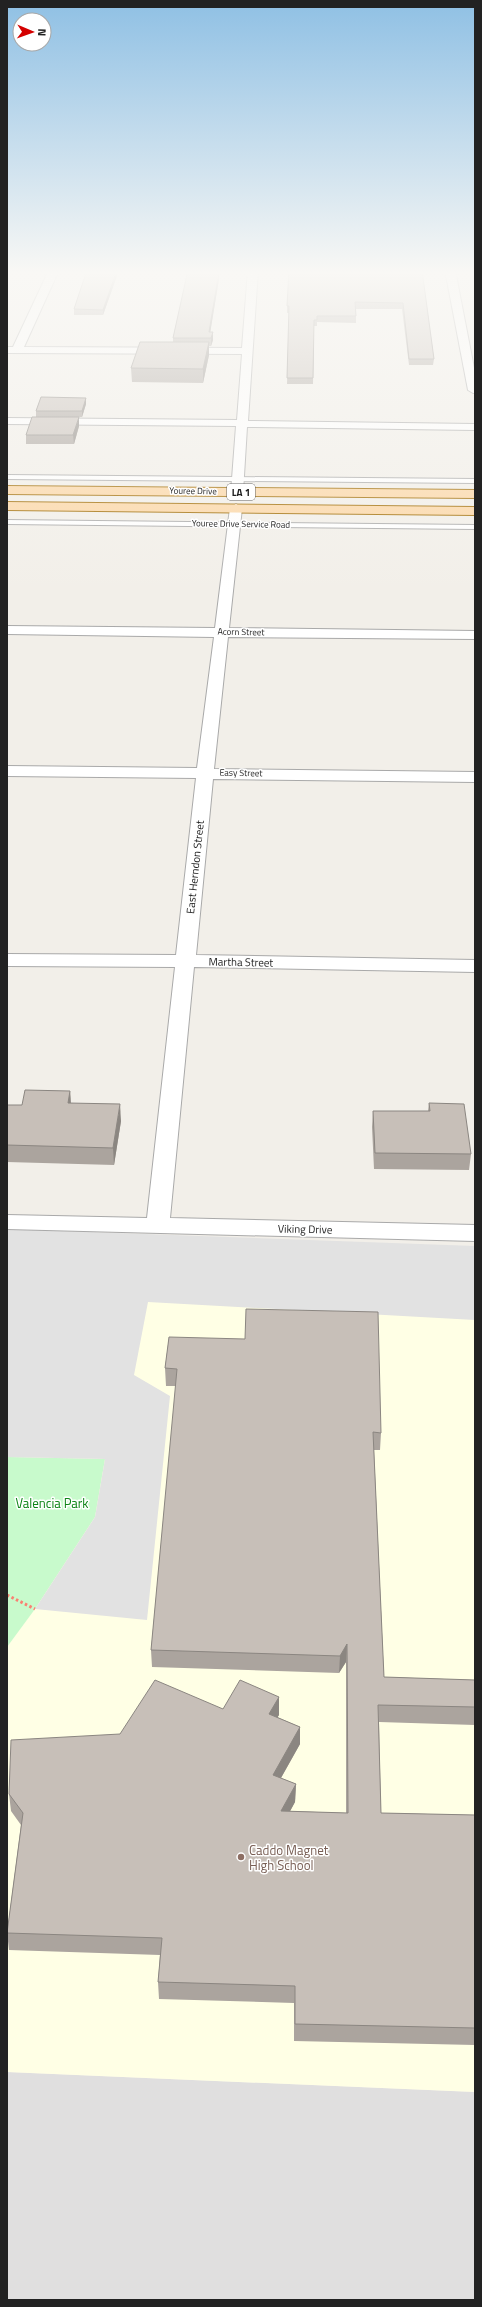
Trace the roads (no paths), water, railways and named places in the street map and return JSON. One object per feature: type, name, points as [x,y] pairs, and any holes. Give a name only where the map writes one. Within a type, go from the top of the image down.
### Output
[{"type":"main road","name":"Youree Drive","points":[[7,490],[236,508],[475,494]]},
{"type":"main road","name":"Youree Drive","points":[[7,506],[475,511]]},
{"type":"street","name":"East Herndon Street","points":[[158,1226],[205,773],[236,508],[246,378]]},
{"type":"street","points":[[471,378],[473,390]]},
{"type":"street","points":[[7,421],[475,427]]},
{"type":"street","name":"Acorn Street","points":[[7,630],[475,635]]},
{"type":"street","name":"Easy Street","points":[[7,771],[475,777]]},
{"type":"street","name":"Martha Street","points":[[7,960],[186,960],[475,966]]},
{"type":"street","name":"Viking Drive","points":[[7,1222],[475,1233]]},
{"type":"lane","points":[[7,477],[475,481]]},
{"type":"lane","name":"Youree Drive Service Road","points":[[7,522],[236,508],[475,526]]},
{"type":"place","name":"Caddo Magnet High School","points":[[241,1857]]},
{"type":"park label","name":"Valencia Park","points":[[52,1503]]}]
